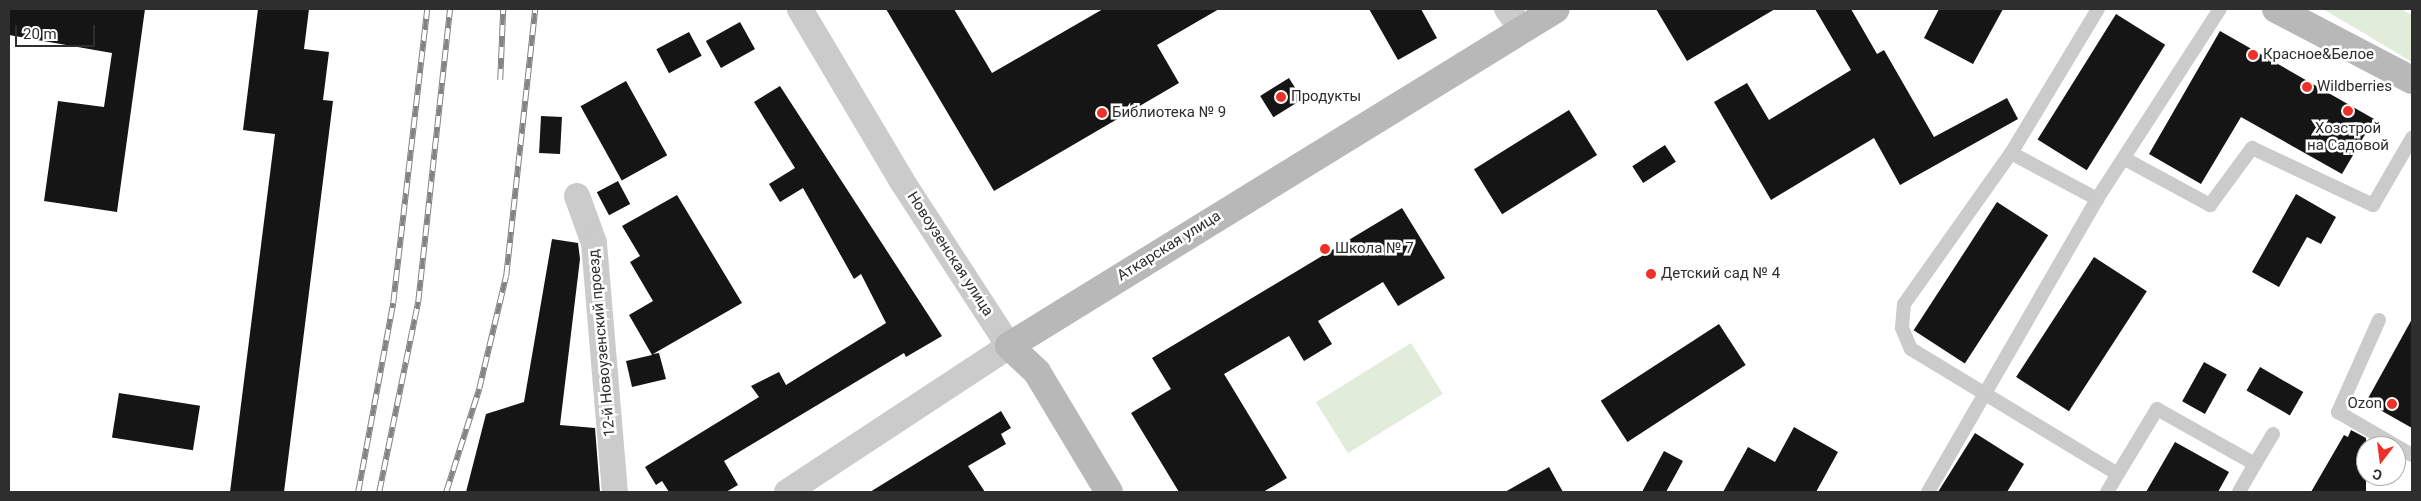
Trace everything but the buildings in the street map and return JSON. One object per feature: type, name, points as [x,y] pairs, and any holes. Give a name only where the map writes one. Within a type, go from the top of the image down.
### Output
[{"type":"main road","name":"Аткарская улица","points":[[1009,346],[1515,19],[1556,9]]},
{"type":"main road","points":[[2276,9],[2412,80]]},
{"type":"main road","name":"Новоузенская улица","points":[[1009,346],[1037,372],[1109,492]]},
{"type":"street","name":"Новоузенская улица","points":[[800,9],[902,181],[1009,346]]},
{"type":"street","name":"12-й Новоузенский проезд","points":[[577,196],[594,243],[615,492]]},
{"type":"street","name":"Аткарская улица","points":[[787,492],[1009,346]]},
{"type":"lane","points":[[2098,9],[2011,153],[1904,304],[1902,328],[1911,349],[2117,474]]},
{"type":"lane","points":[[1928,492],[1987,394],[2097,199],[2125,159],[2220,9]]},
{"type":"lane","points":[[2125,159],[2210,205],[2252,148],[2373,205],[2412,138]]},
{"type":"lane","points":[[2011,153],[2097,199]]},
{"type":"lane","points":[[2379,320],[2338,412],[2412,455]]},
{"type":"lane","points":[[2107,492],[2157,409],[2255,464]]},
{"type":"lane","points":[[2239,492],[2273,434]]},
{"type":"green space","points":[[2323,9],[2401,9],[2412,15],[2412,62]]},
{"type":"green space","points":[[1411,343],[1443,394],[1348,453],[1316,402]]},
{"type":"railway","points":[[358,492],[393,303],[427,9]]},
{"type":"railway","points":[[379,492],[418,302],[450,9]]},
{"type":"railway","points":[[500,80],[503,9]]},
{"type":"railway","points":[[446,492],[479,389],[506,276],[535,9]]},
{"type":"place","name":"Красное&Белое","points":[[2253,55]]},
{"type":"place","name":"Wildberries","points":[[2307,87]]},
{"type":"place","name":"Продукты","points":[[1281,97]]},
{"type":"place","name":"Хозстрой на Садовой","points":[[2348,111]]},
{"type":"place","name":"Библиотека № 9","points":[[1102,113]]},
{"type":"place","name":"Школа № 7","points":[[1325,249]]},
{"type":"place","name":"Детский сад № 4","points":[[1651,274]]},
{"type":"place","name":"Ozon","points":[[2392,404]]}]
